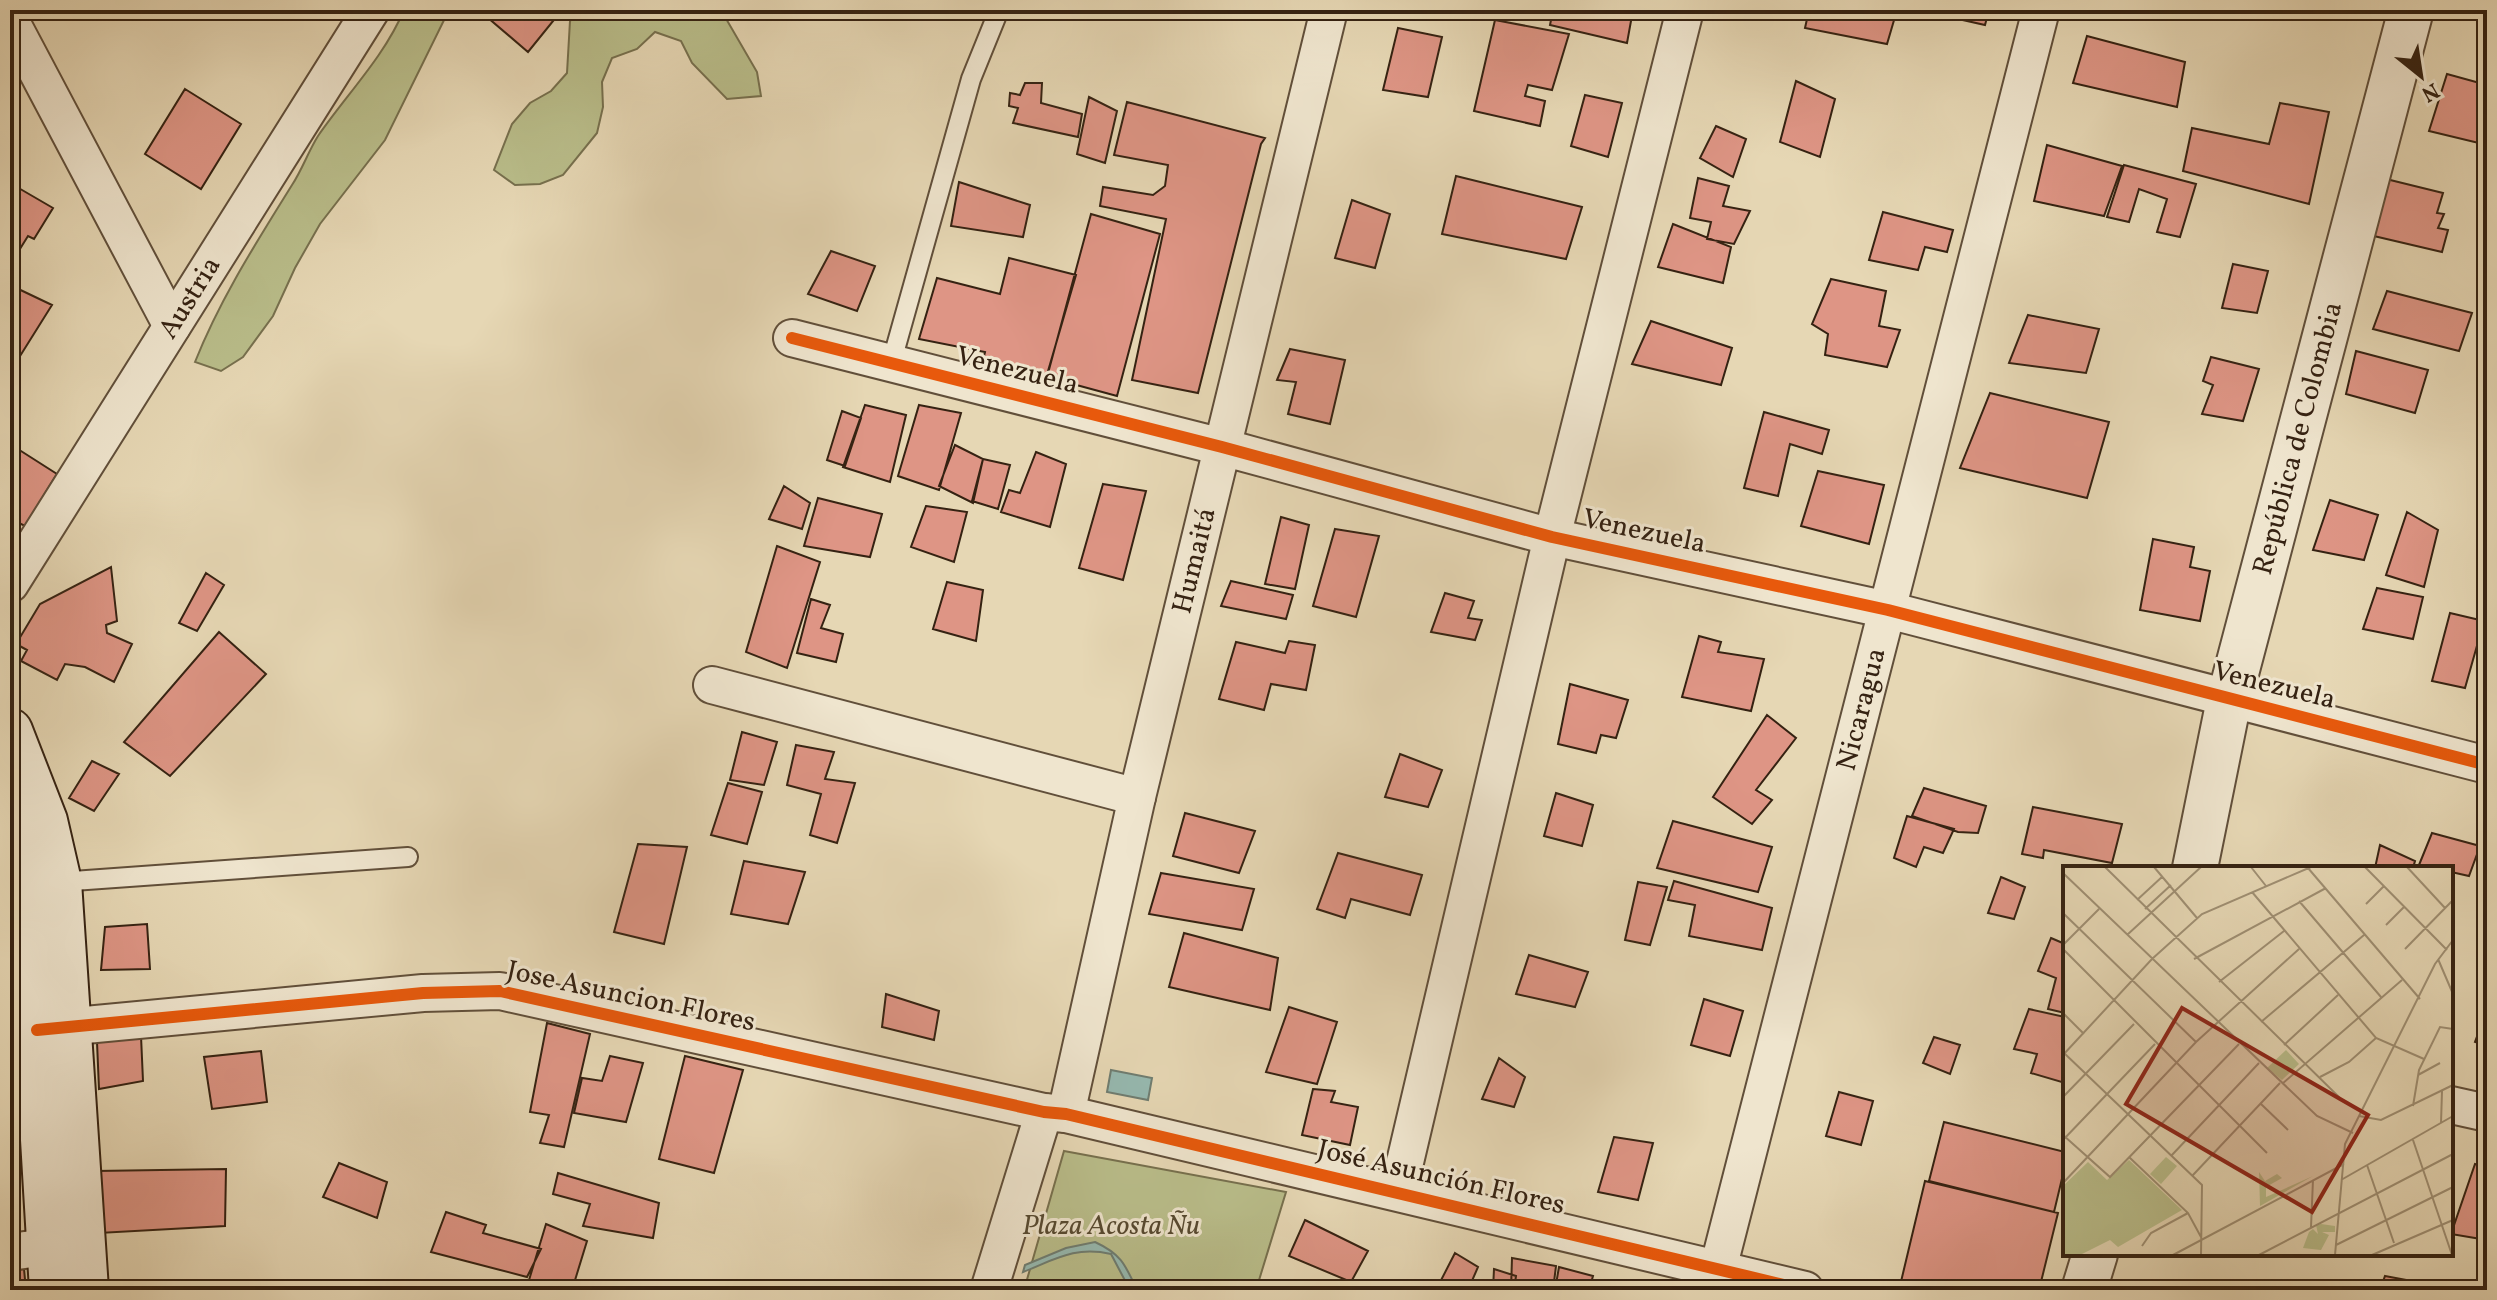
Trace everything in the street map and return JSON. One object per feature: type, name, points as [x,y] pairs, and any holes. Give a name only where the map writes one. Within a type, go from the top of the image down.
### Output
[{"type":"street","name":"Austria","points":[[10,584],[371,10]]},
{"type":"street","name":"Humaitá","points":[[989,1290],[1055,1113],[1137,797],[1329,10]]},
{"type":"street","points":[[1398,1192],[1552,537],[1685,10]]},
{"type":"street","name":"Nicaragua","points":[[1718,1269],[2041,10]]},
{"type":"street","name":"República de Colombia","points":[[2195,866],[2229,700],[2411,10]]},
{"type":"street","points":[[10,20],[172,326]]},
{"type":"street","name":"Venezuela","points":[[792,338],[1222,447],[1552,537],[1888,610],[2487,765]]},
{"type":"street","points":[[712,685],[1137,797]]},
{"type":"street","points":[[10,731],[45,821],[32,892],[54,1029],[47,1246],[52,1290]]},
{"type":"street","points":[[10,824],[26,882],[32,892]]},
{"type":"street","name":"Jose Asuncion Flores","points":[[54,1029],[423,993],[500,991],[1055,1113]]},
{"type":"street","points":[[2453,1105],[2487,1113]]},
{"type":"street","name":"José Asunción Flores","points":[[1055,1113],[1805,1290]]},
{"type":"street","points":[[47,1246],[86,1290]]},
{"type":"street","points":[[2084,1290],[2094,1256]]},
{"type":"lane","points":[[891,364],[971,79],[999,10]]},
{"type":"lane","points":[[32,892],[408,857]]},
{"type":"green space","points":[[404,10],[449,10],[385,140],[320,224],[273,316],[243,357],[221,371],[195,362],[227,294],[318,136],[376,59]]},
{"type":"green space","points":[[580,10],[721,10],[757,72],[761,96],[727,99],[692,63],[681,41],[655,32],[637,49],[612,58],[602,82],[603,107],[597,133],[563,175],[540,184],[515,185],[494,170],[512,124],[530,103],[551,91],[567,73],[570,21]]},
{"type":"green space","name":"Plaza Acosta Ñu","points":[[1064,1151],[1286,1192],[1256,1290],[1024,1290]]},
{"type":"water","points":[[1111,1070],[1152,1078],[1148,1100],[1107,1092]]},
{"type":"water","points":[[1095,1242],[1121,1261],[1137,1290],[1130,1290],[1111,1254],[1087,1252],[1066,1255],[1023,1272],[1025,1265],[1066,1248]]},
{"type":"building","points":[[492,10],[562,10],[528,52],[487,17]]},
{"type":"building","points":[[1553,10],[1633,10],[1627,43],[1550,25]]},
{"type":"building","points":[[1809,10],[1897,10],[1887,44],[1805,28]]},
{"type":"building","points":[[1918,10],[1989,10],[1985,25]]},
{"type":"building","points":[[1495,20],[1569,34],[1552,90],[1528,85],[1525,96],[1545,101],[1540,126],[1474,111]]},
{"type":"building","points":[[1398,28],[1442,37],[1428,97],[1383,90]]},
{"type":"building","points":[[2087,36],[2185,62],[2177,107],[2073,83]]},
{"type":"building","points":[[2447,74],[2487,85],[2487,145],[2429,131]]},
{"type":"building","points":[[1796,81],[1835,99],[1820,157],[1780,142]]},
{"type":"building","points":[[1025,83],[1042,83],[1041,103],[1082,114],[1078,137],[1013,123],[1018,108],[1009,106],[1010,93],[1020,95]]},
{"type":"building","points":[[185,89],[241,124],[201,189],[145,154]]},
{"type":"building","points":[[1585,95],[1622,103],[1608,157],[1571,146]]},
{"type":"building","points":[[1089,97],[1117,111],[1105,163],[1077,154]]},
{"type":"building","points":[[1127,102],[1265,138],[1198,393],[1132,380],[1166,219],[1100,206],[1103,187],[1153,195],[1165,186],[1168,165],[1114,155]]},
{"type":"building","points":[[2280,103],[2329,112],[2309,204],[2183,171],[2192,128],[2269,144]]},
{"type":"building","points":[[1716,126],[1746,139],[1733,177],[1700,158]]},
{"type":"building","points":[[2047,145],[2122,166],[2104,216],[2034,201]]},
{"type":"building","points":[[2124,165],[2196,184],[2180,237],[2157,232],[2167,199],[2139,189],[2129,222],[2107,217]]},
{"type":"building","points":[[1456,176],[1582,207],[1566,259],[1442,234]]},
{"type":"building","points":[[2378,177],[2443,193],[2437,213],[2444,214],[2438,228],[2448,230],[2442,252],[2361,233]]},
{"type":"building","points":[[1698,178],[1729,186],[1723,206],[1750,211],[1734,244],[1707,239],[1711,222],[1690,218]]},
{"type":"building","points":[[959,182],[1030,205],[1023,237],[951,226]]},
{"type":"building","points":[[10,183],[53,208],[34,239],[28,236],[10,265]]},
{"type":"building","points":[[1352,200],[1390,214],[1375,268],[1335,258]]},
{"type":"building","points":[[1883,212],[1953,230],[1947,252],[1925,247],[1918,270],[1869,260]]},
{"type":"building","points":[[1091,214],[1160,234],[1117,396],[1047,377]]},
{"type":"building","points":[[1673,224],[1731,247],[1723,283],[1658,267]]},
{"type":"building","points":[[831,251],[875,266],[857,311],[808,294]]},
{"type":"building","points":[[1009,258],[1076,275],[1046,378],[982,365],[985,352],[919,339],[937,278],[1000,294]]},
{"type":"building","points":[[2233,264],[2268,271],[2257,313],[2222,308]]},
{"type":"building","points":[[1831,279],[1886,291],[1879,326],[1900,330],[1887,367],[1825,355],[1828,334],[1812,324]]},
{"type":"building","points":[[10,285],[52,305],[10,372]]},
{"type":"building","points":[[2387,291],[2472,313],[2459,351],[2373,329]]},
{"type":"building","points":[[2028,315],[2099,329],[2086,373],[2009,363]]},
{"type":"building","points":[[1651,321],[1732,348],[1721,385],[1632,364]]},
{"type":"building","points":[[1290,349],[1345,360],[1330,424],[1288,414],[1296,382],[1277,380]]},
{"type":"building","points":[[2356,351],[2428,370],[2415,413],[2346,394]]},
{"type":"building","points":[[2211,357],[2259,369],[2243,421],[2202,414],[2213,385],[2203,381]]},
{"type":"building","points":[[1990,393],[2109,422],[2087,498],[1960,468]]},
{"type":"building","points":[[865,405],[906,415],[890,482],[843,467]]},
{"type":"building","points":[[919,405],[961,413],[939,490],[898,476]]},
{"type":"building","points":[[842,411],[861,418],[845,466],[827,460]]},
{"type":"building","points":[[1764,412],[1829,430],[1822,454],[1790,444],[1778,496],[1744,488]]},
{"type":"building","points":[[10,444],[57,474],[25,526],[10,521]]},
{"type":"building","points":[[955,445],[983,459],[973,503],[939,486]]},
{"type":"building","points":[[1036,452],[1066,464],[1050,527],[1001,512],[1009,490],[1020,493]]},
{"type":"building","points":[[983,459],[1010,465],[998,509],[972,501]]},
{"type":"building","points":[[1818,471],[1884,485],[1869,544],[1801,526]]},
{"type":"building","points":[[1103,484],[1146,491],[1123,580],[1079,568]]},
{"type":"building","points":[[784,486],[810,503],[802,529],[769,519]]},
{"type":"building","points":[[818,498],[882,514],[870,557],[804,546]]},
{"type":"building","points":[[2330,500],[2378,515],[2364,560],[2313,550]]},
{"type":"building","points":[[926,506],[967,512],[954,562],[911,547]]},
{"type":"building","points":[[2407,512],[2438,530],[2424,587],[2386,575]]},
{"type":"building","points":[[1281,517],[1309,525],[1295,589],[1265,584]]},
{"type":"building","points":[[1335,529],[1379,536],[1356,617],[1313,606]]},
{"type":"building","points":[[2153,539],[2194,547],[2190,567],[2210,571],[2200,621],[2140,610]]},
{"type":"building","points":[[777,546],[820,562],[787,668],[746,652]]},
{"type":"building","points":[[111,567],[117,621],[106,625],[107,633],[132,644],[114,682],[85,667],[65,664],[57,680],[21,661],[27,650],[16,644],[40,604]]},
{"type":"building","points":[[206,573],[224,585],[197,631],[179,623]]},
{"type":"building","points":[[1231,581],[1293,595],[1286,619],[1221,606]]},
{"type":"building","points":[[947,582],[983,590],[976,641],[933,629]]},
{"type":"building","points":[[2377,588],[2423,597],[2413,639],[2363,629]]},
{"type":"building","points":[[1445,593],[1474,601],[1468,618],[1482,620],[1475,640],[1431,632]]},
{"type":"building","points":[[811,599],[830,605],[821,628],[843,634],[836,662],[797,653]]},
{"type":"building","points":[[2450,613],[2484,621],[2465,688],[2432,681]]},
{"type":"building","points":[[219,632],[266,674],[170,776],[124,742]]},
{"type":"building","points":[[1699,636],[1721,642],[1718,652],[1764,659],[1751,711],[1682,697]]},
{"type":"building","points":[[1289,641],[1315,645],[1306,690],[1271,684],[1264,710],[1219,699],[1236,642],[1285,653]]},
{"type":"building","points":[[1570,684],[1628,700],[1616,738],[1601,735],[1596,753],[1558,744]]},
{"type":"building","points":[[1767,715],[1796,738],[1756,790],[1772,800],[1752,824],[1713,797]]},
{"type":"building","points":[[742,732],[777,742],[764,785],[730,780]]},
{"type":"building","points":[[796,745],[834,752],[825,779],[855,783],[837,843],[810,835],[821,794],[787,785]]},
{"type":"building","points":[[1400,754],[1442,770],[1428,807],[1385,797]]},
{"type":"building","points":[[92,761],[119,774],[94,811],[69,798]]},
{"type":"building","points":[[728,783],[762,792],[747,844],[711,835]]},
{"type":"building","points":[[1924,788],[1986,806],[1978,833],[1958,832],[1912,816]]},
{"type":"building","points":[[1556,793],[1593,805],[1582,846],[1544,836]]},
{"type":"building","points":[[2033,807],[2122,824],[2112,863],[2044,850],[2043,858],[2022,854]]},
{"type":"building","points":[[1185,813],[1255,831],[1239,873],[1173,856]]},
{"type":"building","points":[[1907,816],[1954,829],[1943,853],[1924,847],[1916,867],[1894,858]]},
{"type":"building","points":[[1673,821],[1772,847],[1758,892],[1657,868]]},
{"type":"building","points":[[2432,833],[2480,846],[2469,876],[2453,872],[2453,866],[2419,865]]},
{"type":"building","points":[[638,844],[687,847],[664,944],[614,932]]},
{"type":"building","points":[[2380,845],[2415,861],[2414,866],[2375,866]]},
{"type":"building","points":[[1338,853],[1422,875],[1410,915],[1351,899],[1345,918],[1317,909]]},
{"type":"building","points":[[744,861],[805,872],[788,924],[731,914]]},
{"type":"building","points":[[1161,873],[1254,889],[1242,930],[1149,914]]},
{"type":"building","points":[[2001,877],[2025,887],[2014,919],[1988,913]]},
{"type":"building","points":[[1674,881],[1772,908],[1762,950],[1689,936],[1695,905],[1668,900]]},
{"type":"building","points":[[1638,882],[1667,887],[1650,945],[1625,940]]},
{"type":"building","points":[[147,924],[150,969],[101,970],[105,927]]},
{"type":"building","points":[[1184,933],[1278,958],[1270,1010],[1169,987]]},
{"type":"building","points":[[2051,938],[2063,943],[2063,1013],[2048,1009],[2056,978],[2038,971]]},
{"type":"building","points":[[1529,955],[1588,972],[1575,1007],[1516,994]]},
{"type":"building","points":[[886,994],[939,1011],[934,1040],[882,1027]]},
{"type":"building","points":[[1704,999],[1743,1011],[1730,1056],[1691,1045]]},
{"type":"building","points":[[1289,1007],[1337,1022],[1317,1084],[1266,1072]]},
{"type":"building","points":[[2029,1009],[2063,1017],[2063,1082],[2031,1073],[2037,1054],[2014,1049]]},
{"type":"building","points":[[2487,1010],[2487,1046],[2475,1042]]},
{"type":"building","points":[[547,1023],[590,1034],[564,1147],[540,1143],[549,1115],[530,1112]]},
{"type":"building","points":[[141,1036],[143,1081],[99,1089],[97,1042]]},
{"type":"building","points":[[1934,1037],[1960,1045],[1950,1074],[1923,1063]]},
{"type":"building","points":[[261,1051],[267,1102],[212,1109],[204,1057]]},
{"type":"building","points":[[610,1056],[643,1063],[626,1122],[574,1113],[582,1078],[602,1081]]},
{"type":"building","points":[[685,1056],[743,1070],[714,1173],[659,1159]]},
{"type":"building","points":[[1499,1058],[1525,1077],[1514,1107],[1482,1099]]},
{"type":"building","points":[[1313,1089],[1335,1091],[1331,1102],[1358,1107],[1350,1145],[1302,1135]]},
{"type":"building","points":[[1839,1092],[1873,1101],[1861,1145],[1826,1136]]},
{"type":"building","points":[[1944,1122],[2063,1152],[2063,1174],[2054,1212],[1929,1181]]},
{"type":"building","points":[[17,1128],[19,1155],[10,1156],[10,1129]]},
{"type":"building","points":[[1614,1137],[1653,1143],[1638,1200],[1598,1192]]},
{"type":"building","points":[[339,1163],[387,1182],[377,1218],[323,1197]]},
{"type":"building","points":[[2475,1164],[2487,1167],[2487,1240],[2453,1234]]},
{"type":"building","points":[[226,1169],[225,1226],[99,1233],[96,1171]]},
{"type":"building","points":[[558,1173],[659,1203],[653,1238],[583,1226],[590,1204],[553,1194]]},
{"type":"building","points":[[1925,1181],[2058,1213],[2039,1290],[1899,1290]]},
{"type":"building","points":[[446,1212],[486,1225],[483,1233],[541,1249],[527,1277],[431,1252]]},
{"type":"building","points":[[1305,1220],[1368,1251],[1351,1282],[1289,1256]]},
{"type":"building","points":[[546,1224],[587,1241],[572,1290],[526,1290]]},
{"type":"building","points":[[1455,1253],[1478,1267],[1468,1290],[1436,1290]]},
{"type":"building","points":[[1512,1258],[1556,1266],[1553,1290],[1511,1290]]},
{"type":"building","points":[[1559,1267],[1593,1276],[1589,1290],[1555,1290]]},
{"type":"building","points":[[24,1269],[26,1290],[10,1290],[10,1271]]},
{"type":"building","points":[[1494,1269],[1516,1276],[1514,1290],[1493,1290]]},
{"type":"building","points":[[2385,1276],[2428,1284],[2427,1290],[2380,1290]]},
{"type":"cycle path","points":[[792,338],[1222,447],[1552,537],[1888,610],[2487,765]]},
{"type":"cycle path","points":[[37,1030],[423,993],[500,991],[1044,1112],[1066,1114],[1805,1290]]}]
